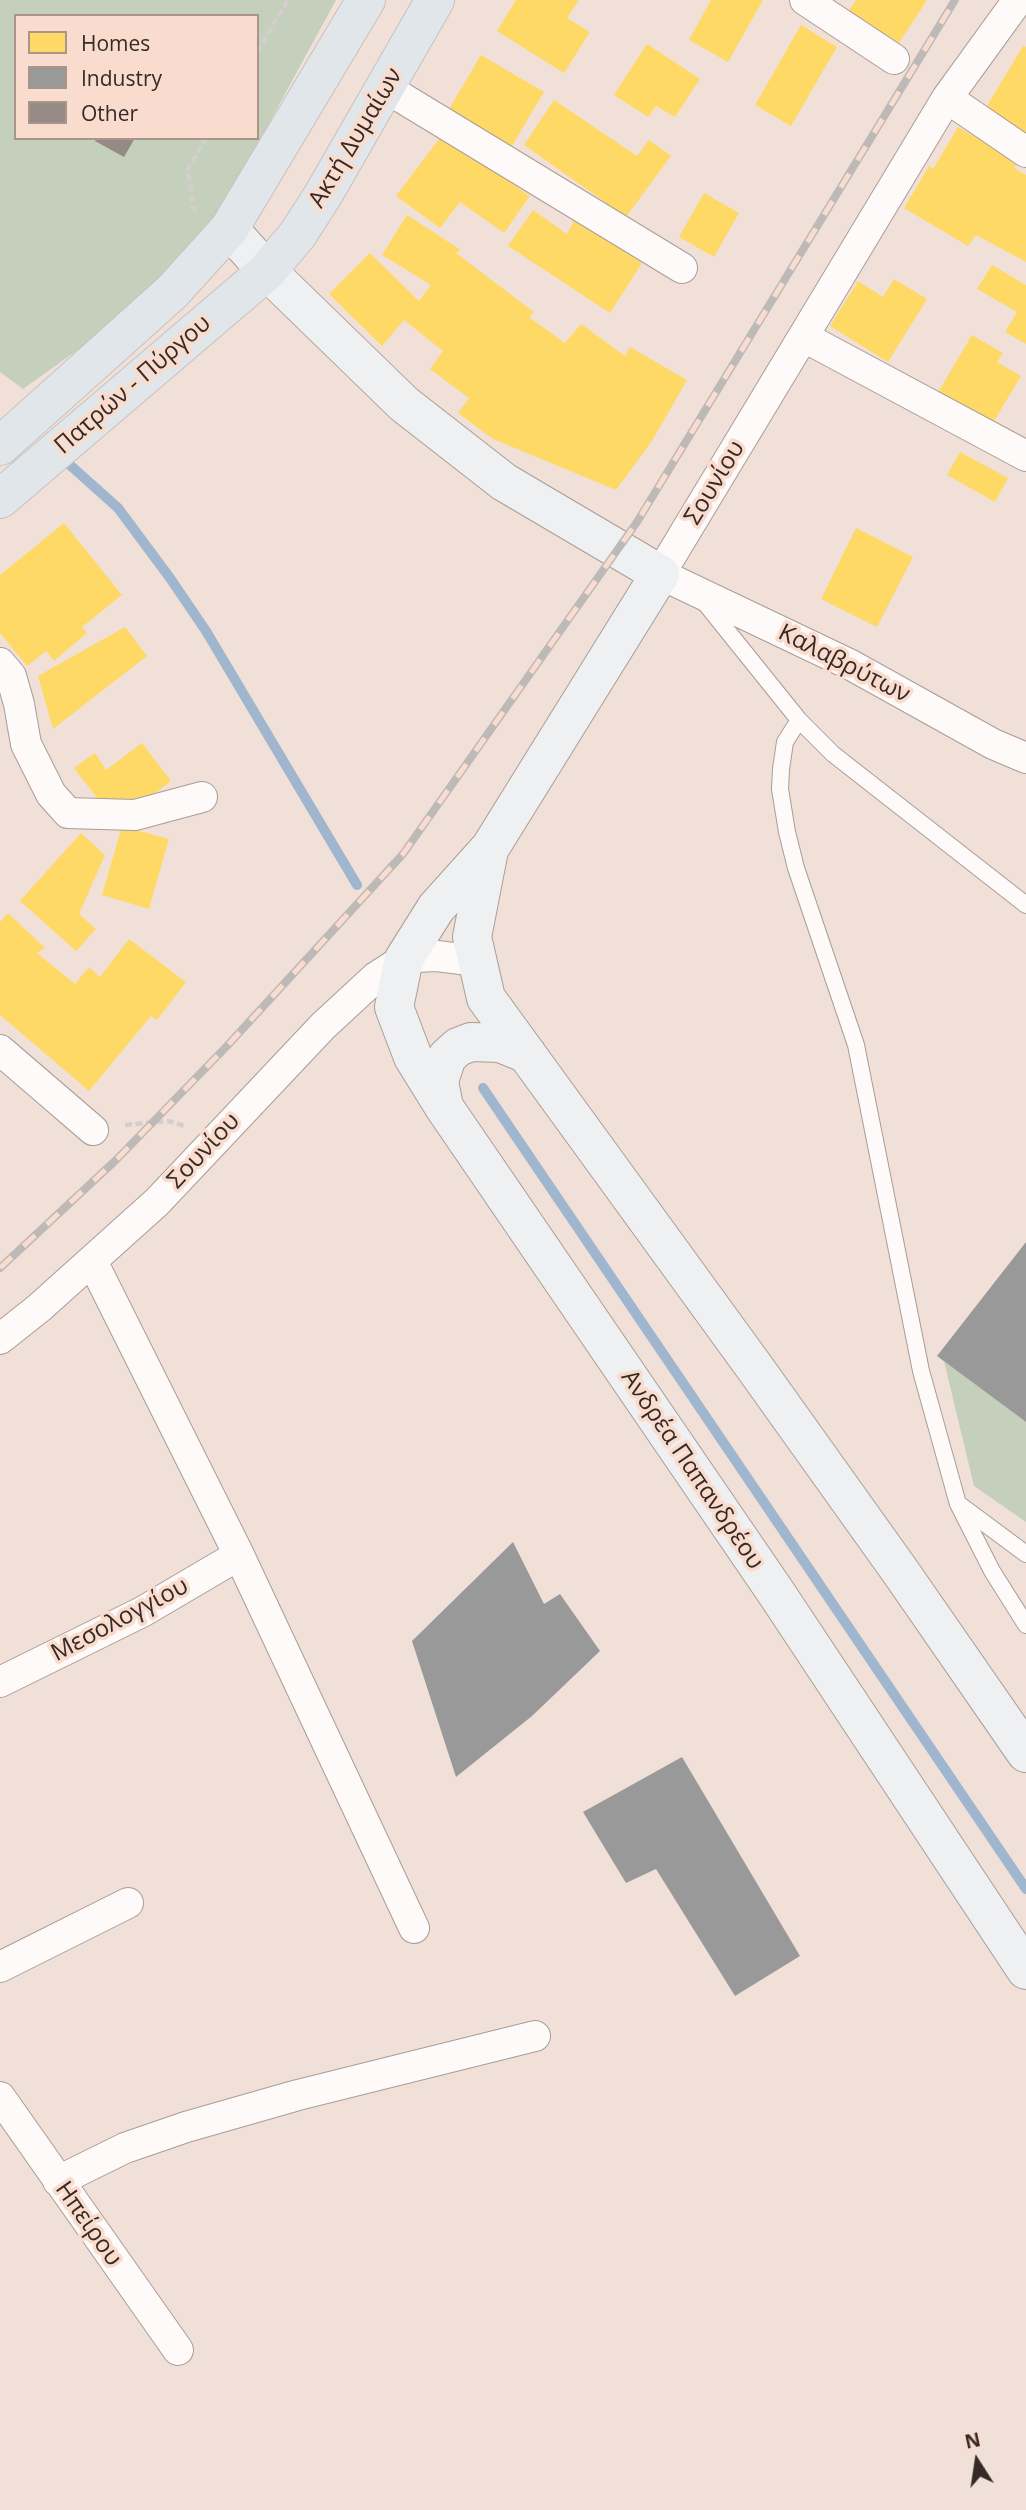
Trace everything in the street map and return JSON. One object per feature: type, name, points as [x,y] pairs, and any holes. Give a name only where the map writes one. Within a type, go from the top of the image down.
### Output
[{"type":"main road","points":[[366,0],[229,229],[267,271],[404,404],[493,473],[594,536],[676,581]]},
{"type":"main road","name":"Ακτή Δυμαίων","points":[[267,271],[298,234],[323,195],[435,0]]},
{"type":"main road","name":"Πατρών - Πύργου","points":[[0,446],[172,292],[229,229]]},
{"type":"main road","name":"Πατρών - Πύργου","points":[[9,492],[267,271]]},
{"type":"main road","name":"Σουνίου","points":[[404,959],[436,908],[490,848],[676,581]]},
{"type":"main road","points":[[490,848],[472,937],[486,998],[877,1539],[1026,1754]]},
{"type":"main road","name":"Ανδρέα Παπανδρέου","points":[[404,959],[394,1007],[413,1057],[444,1107],[769,1583],[1026,1970]]},
{"type":"main road","points":[[444,1107],[439,1081],[447,1057],[458,1047],[471,1042],[500,1043],[527,1054]]},
{"type":"street","points":[[805,0],[894,59]]},
{"type":"street","name":"Σουνίου","points":[[676,581],[804,337],[947,98],[1018,0]]},
{"type":"street","points":[[386,88],[681,268]]},
{"type":"street","points":[[947,98],[1026,152]]},
{"type":"street","points":[[804,337],[1026,456]]},
{"type":"street","name":"Καλαβρύτων","points":[[676,581],[851,665],[993,744],[1026,758]]},
{"type":"street","points":[[0,663],[11,676],[26,744],[51,794],[68,813],[135,815],[202,797]]},
{"type":"street","name":"Σουνίου","points":[[0,1339],[157,1202],[352,997],[376,976],[404,959],[426,955],[477,961]]},
{"type":"street","points":[[0,1050],[93,1130]]},
{"type":"street","points":[[92,1261],[239,1555],[414,1928]]},
{"type":"street","name":"Μεσολογγίου","points":[[0,1682],[142,1612],[239,1555]]},
{"type":"street","points":[[0,1967],[128,1903]]},
{"type":"street","points":[[58,2181],[125,2148],[198,2124],[298,2095],[535,2036]]},
{"type":"street","name":"Ηπείρου","points":[[0,2097],[177,2350]]},
{"type":"lane","points":[[676,581],[736,639],[799,720],[855,773],[1026,905]]},
{"type":"lane","points":[[799,720],[785,742],[781,769],[780,789],[787,832],[796,868],[856,1045],[921,1371],[958,1504],[992,1571],[1026,1625]]},
{"type":"lane","points":[[958,1504],[1026,1554]]},
{"type":"path","points":[[259,49],[288,0]]},
{"type":"path","points":[[205,140],[187,169],[193,208],[229,229]]},
{"type":"path","points":[[93,1130],[155,1120],[169,1121],[184,1126],[211,1143]]},
{"type":"green space","points":[[0,0],[336,0],[217,219],[111,326],[23,389],[0,372]]},
{"type":"green space","points":[[944,1361],[1026,1422],[1026,1522],[974,1486]]},
{"type":"building: Homes","points":[[516,0],[579,0],[567,18],[590,32],[564,73],[497,31]]},
{"type":"building: Homes","points":[[711,0],[763,0],[728,62],[689,40]]},
{"type":"building: Homes","points":[[856,0],[927,0],[897,46],[847,13]]},
{"type":"building: Homes","points":[[801,25],[837,47],[791,126],[755,105]]},
{"type":"building: Homes","points":[[647,44],[700,79],[675,117],[656,106],[648,117],[614,95]]},
{"type":"building: Homes","points":[[1023,46],[1026,47],[1026,136],[984,111]]},
{"type":"building: Homes","points":[[481,55],[544,92],[509,151],[446,114]]},
{"type":"building: Homes","points":[[554,100],[637,156],[649,140],[671,156],[626,217],[524,145]]},
{"type":"building: Homes","points":[[958,127],[1018,161],[1014,168],[1026,175],[1026,262],[976,235],[968,246],[904,208],[929,166],[933,169]]},
{"type":"building: Homes","points":[[442,135],[530,196],[504,233],[460,202],[440,228],[396,196]]},
{"type":"building: Homes","points":[[704,193],[739,213],[714,257],[679,237]]},
{"type":"building: Homes","points":[[533,210],[567,234],[575,219],[642,263],[610,313],[508,246]]},
{"type":"building: Homes","points":[[407,215],[461,250],[456,253],[534,312],[529,317],[565,343],[581,324],[625,356],[630,347],[687,380],[652,441],[616,490],[493,439],[458,413],[469,398],[430,369],[443,351],[404,320],[382,346],[329,294],[370,253],[419,301],[431,285],[382,255]]},
{"type":"building: Homes","points":[[992,265],[1026,285],[1026,344],[1005,332],[1017,312],[977,289]]},
{"type":"building: Homes","points":[[894,279],[927,299],[888,362],[830,326],[858,281],[883,297]]},
{"type":"building: Homes","points":[[972,335],[1003,353],[997,362],[1021,376],[988,431],[934,399]]},
{"type":"building: Homes","points":[[960,452],[1008,478],[995,502],[947,475]]},
{"type":"building: Homes","points":[[64,523],[122,595],[82,627],[87,633],[54,661],[46,651],[27,666],[0,633],[0,575]]},
{"type":"building: Homes","points":[[856,528],[913,557],[877,627],[821,599]]},
{"type":"building: Homes","points":[[125,627],[147,656],[53,729],[38,676]]},
{"type":"building: Homes","points":[[142,743],[171,781],[136,808],[100,802],[74,768],[95,753],[106,770]]},
{"type":"building: Homes","points":[[122,826],[169,839],[149,909],[102,895]]},
{"type":"building: Homes","points":[[81,833],[105,855],[79,914],[96,929],[76,951],[20,901]]},
{"type":"building: Homes","points":[[8,913],[45,948],[37,953],[75,984],[89,967],[100,977],[129,939],[186,982],[157,1020],[151,1016],[89,1091],[0,1015],[0,922]]},
{"type":"building: Industry","points":[[1026,1242],[1026,1422],[937,1356]]},
{"type":"building: Industry","points":[[513,1542],[544,1604],[560,1594],[600,1651],[532,1716],[456,1777],[412,1641]]},
{"type":"building: Industry","points":[[682,1757],[800,1956],[735,1996],[656,1869],[626,1883],[583,1812]]},
{"type":"building: Other","points":[[95,140],[134,140],[124,157]]},
{"type":"waterway","points":[[61,457],[118,508],[170,578],[206,631],[357,885]]},
{"type":"waterway","points":[[483,1088],[1026,1889]]},
{"type":"railway","points":[[0,1268],[116,1160],[227,1046],[403,854],[637,522],[955,0]]}]
